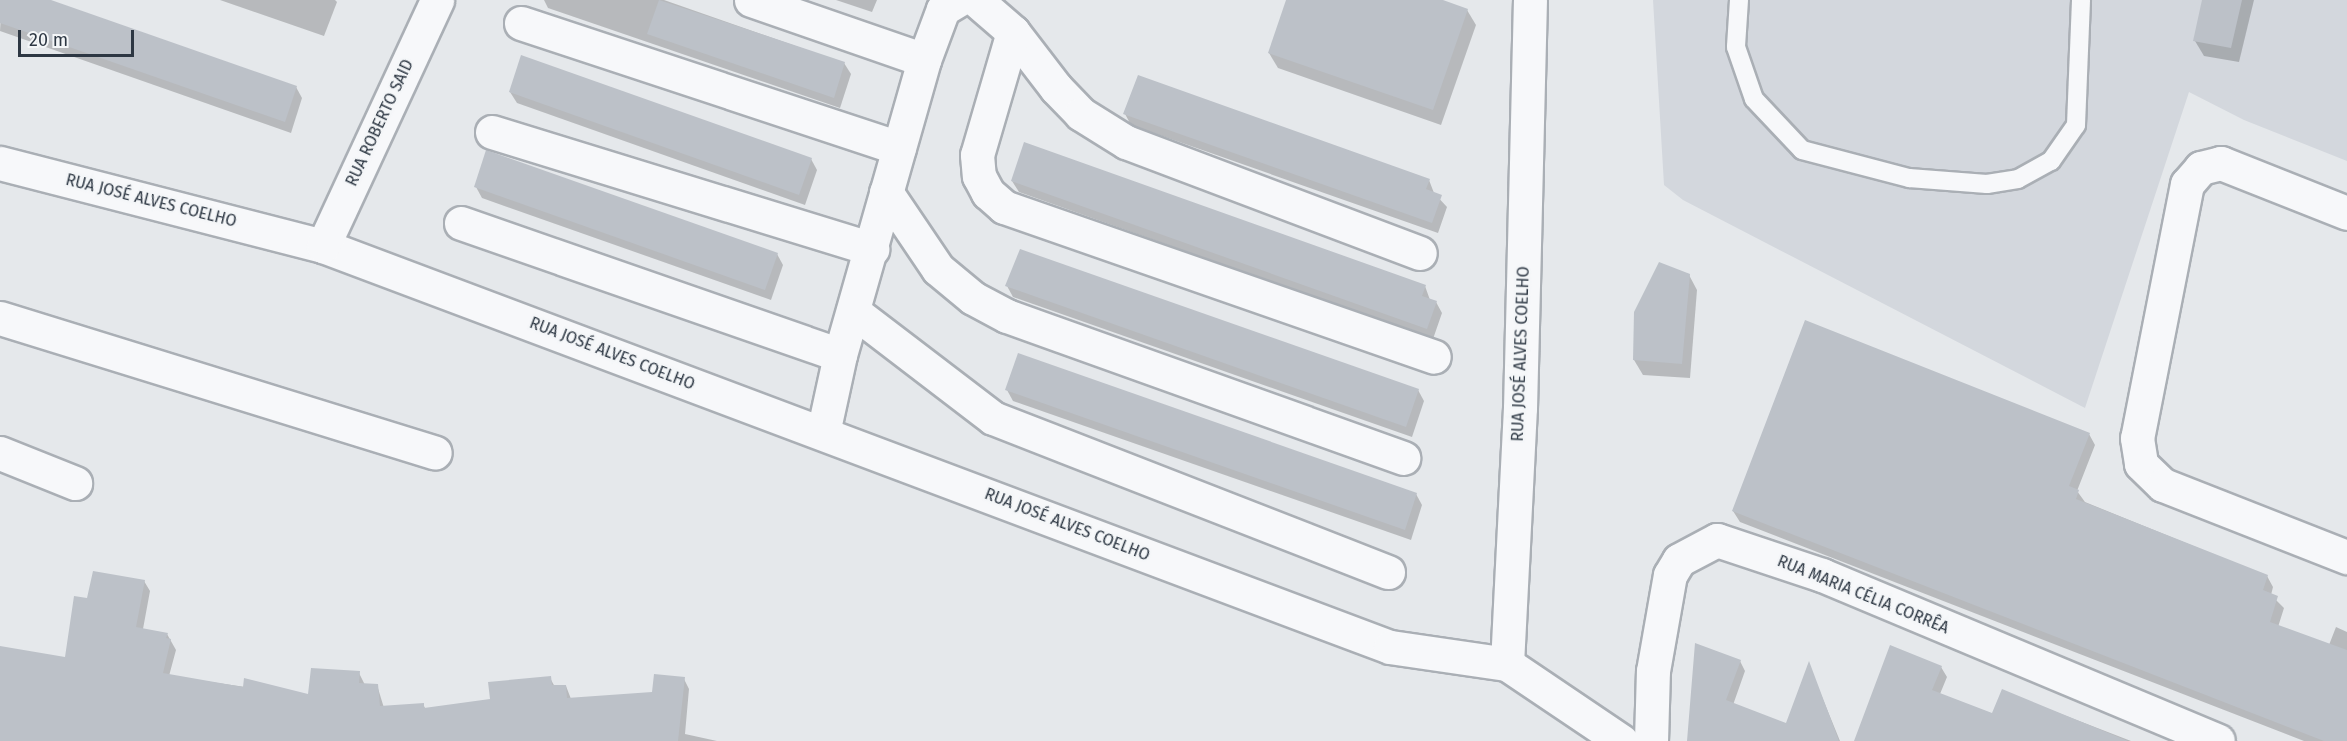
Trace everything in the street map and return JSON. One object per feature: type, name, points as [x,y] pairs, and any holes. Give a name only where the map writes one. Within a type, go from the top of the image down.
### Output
[{"type":"street","name":"RUA ROBERTO SAID","points":[[323,246],[437,0]]},
{"type":"street","points":[[751,0],[924,60]]},
{"type":"street","points":[[823,433],[840,355],[924,60],[943,9],[958,0]]},
{"type":"street","points":[[976,0],[1013,32],[1080,114],[1126,142],[1420,253]]},
{"type":"street","name":"RUA JOSÉ ALVES COELHO","points":[[0,164],[323,246],[1390,647],[1507,664],[1520,408],[1530,0]]},
{"type":"street","points":[[521,23],[899,148]]},
{"type":"street","points":[[1013,32],[977,155],[979,176],[988,193],[1004,207],[1434,357]]},
{"type":"street","points":[[492,132],[872,249]]},
{"type":"street","points":[[2347,213],[2221,163],[2201,168],[2187,184],[2137,438],[2141,464],[2163,485],[2347,557]]},
{"type":"street","points":[[886,192],[938,268],[973,298],[1007,316],[1403,458]]},
{"type":"street","points":[[462,223],[840,355]]},
{"type":"street","points":[[853,311],[993,418],[1388,572]]},
{"type":"street","points":[[0,318],[435,453]]},
{"type":"street","points":[[0,453],[75,483]]},
{"type":"street","name":"RUA MARIA CÉLIA CORRÊA","points":[[1651,741],[1653,671],[1670,575],[1679,560],[1698,546],[1717,540],[1822,575],[2218,741]]},
{"type":"street","points":[[1507,664],[1621,741]]},
{"type":"lane","points":[[1739,0],[1736,47],[1754,99],[1802,150],[1909,177],[1987,184],[2018,179],[2051,161],[2076,125],[2081,0]]},
{"type":"shaded area","points":[[1653,0],[2347,0],[2347,161],[2244,120],[2189,92],[2085,408],[1683,200],[1664,185]]},
{"type":"building","points":[[0,0],[51,0],[297,86],[285,122],[0,23]]},
{"type":"building","points":[[659,0],[845,62],[834,98],[647,34]]},
{"type":"building","points":[[1286,0],[1443,0],[1468,9],[1433,110],[1268,53]]},
{"type":"building","points":[[2202,0],[2242,0],[2231,48],[2193,41]]},
{"type":"building","points":[[521,55],[812,158],[799,195],[509,92]]},
{"type":"building","points":[[1138,75],[1430,179],[1426,189],[1442,195],[1432,223],[1123,114]]},
{"type":"building","points":[[1024,142],[1426,285],[1422,296],[1437,301],[1427,329],[1011,181]]},
{"type":"building","points":[[486,150],[778,253],[765,290],[474,187]]},
{"type":"building","points":[[1020,249],[1419,389],[1406,427],[1005,286]]},
{"type":"building","points":[[1659,262],[1690,274],[1682,364],[1633,360],[1634,312]]},
{"type":"building","points":[[1805,320],[2090,433],[2069,486],[2079,490],[2076,499],[2268,575],[2263,590],[2278,596],[2270,622],[2347,650],[2347,741],[2324,741],[1732,511]]},
{"type":"building","points":[[1018,353],[1417,493],[1405,530],[1005,390]]},
{"type":"building","points":[[93,571],[145,580],[136,627],[168,633],[166,638],[171,639],[163,673],[243,687],[244,678],[308,694],[311,668],[360,671],[359,683],[378,684],[380,706],[424,703],[424,708],[490,699],[488,682],[551,676],[552,685],[566,685],[567,698],[652,692],[654,674],[685,677],[678,741],[0,741],[0,646],[65,657],[74,596],[87,598]]},
{"type":"building","points":[[1695,643],[1741,660],[1726,700],[1786,723],[1809,661],[1839,741],[1687,741]]},
{"type":"building","points":[[1890,645],[1942,666],[1932,690],[1992,713],[2002,689],[2128,741],[1854,741]]}]
